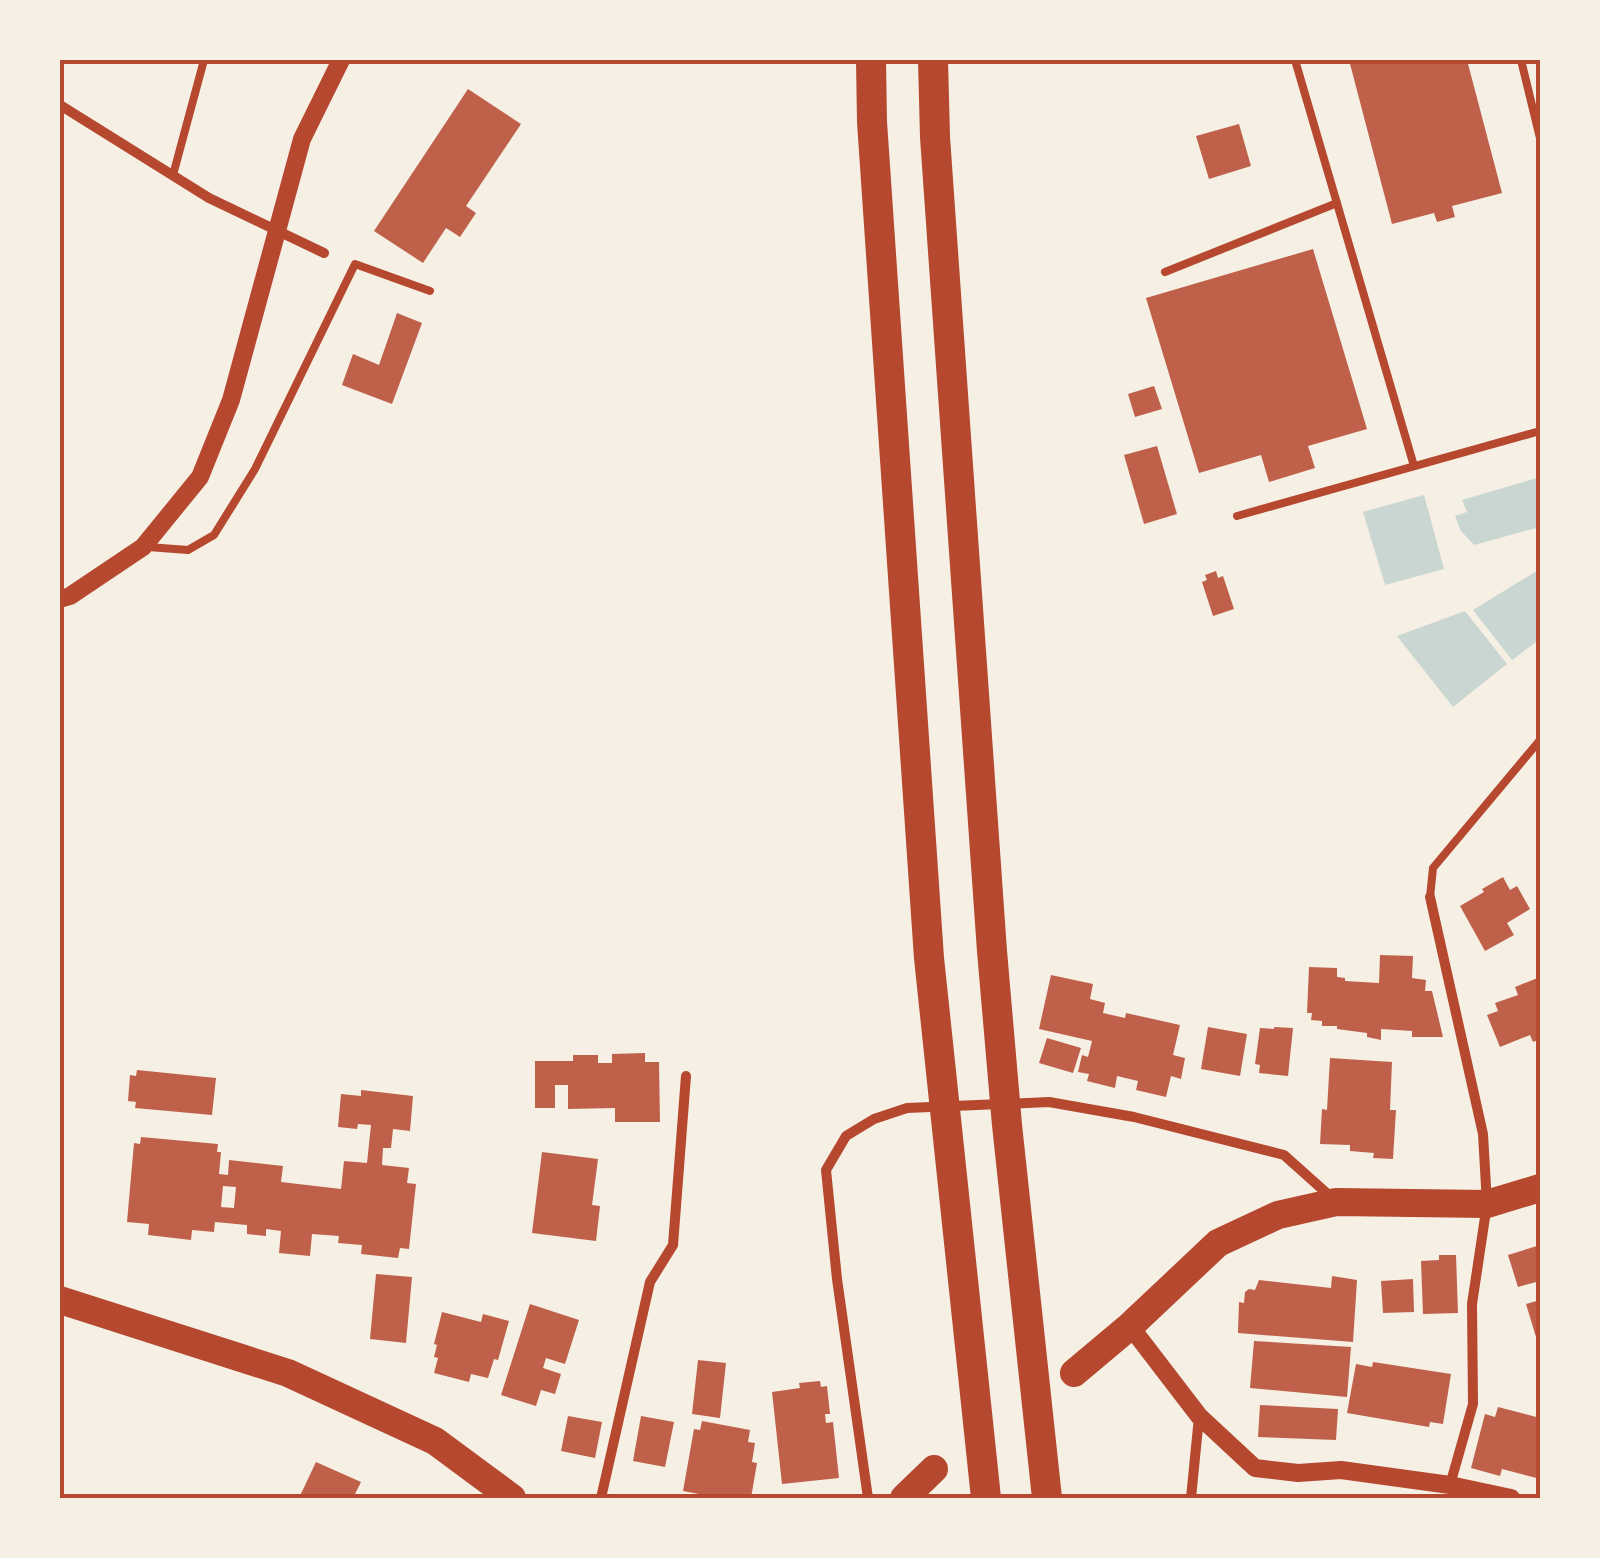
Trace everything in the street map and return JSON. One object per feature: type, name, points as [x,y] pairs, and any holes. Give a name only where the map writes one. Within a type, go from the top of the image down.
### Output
[{"type":"highway","points":[[871,60],[929,958],[986,1498]]},
{"type":"highway","points":[[933,60],[935,138],[992,951],[1047,1498]]},
{"type":"highway","points":[[1074,1374],[1218,1244],[1278,1216],[1336,1202],[1487,1204],[1540,1188]]},
{"type":"highway","points":[[60,1300],[288,1374],[435,1441],[512,1498]]},
{"type":"highway","points":[[904,1498],[934,1469]]},
{"type":"street","points":[[60,598],[70,596],[143,547],[200,477],[230,400],[302,139],[341,60]]},
{"type":"street","points":[[60,105],[209,198],[324,253]]},
{"type":"street","points":[[1430,897],[1483,1134],[1487,1204],[1472,1304],[1473,1404],[1450,1485]]},
{"type":"street","points":[[601,1498],[650,1282],[673,1244],[686,1076]]},
{"type":"street","points":[[868,1498],[826,1170],[846,1136],[874,1119],[908,1108],[1048,1102],[1134,1116],[1284,1154],[1336,1202]]},
{"type":"street","points":[[1130,1326],[1199,1416],[1255,1468],[1298,1473],[1341,1470],[1511,1498]]},
{"type":"street","points":[[1192,1498],[1199,1416]]},
{"type":"lane","points":[[173,175],[204,60]]},
{"type":"lane","points":[[1294,60],[1414,466]]},
{"type":"lane","points":[[1521,60],[1540,138]]},
{"type":"lane","points":[[1164,272],[1337,203]]},
{"type":"lane","points":[[143,547],[188,550],[214,535],[262,454],[355,264],[430,291]]},
{"type":"lane","points":[[1236,516],[1540,431]]},
{"type":"lane","points":[[1430,897],[1434,868],[1540,740]]},
{"type":"shaded area","points":[[1540,477],[1540,527],[1474,545],[1461,531],[1455,516],[1467,512],[1462,500]]},
{"type":"shaded area","points":[[1424,495],[1444,569],[1385,585],[1363,512]]},
{"type":"shaded area","points":[[1540,569],[1540,639],[1512,660],[1473,610]]},
{"type":"shaded area","points":[[1465,611],[1507,664],[1453,707],[1397,636]]},
{"type":"building","points":[[1349,60],[1467,60],[1502,193],[1452,206],[1455,217],[1437,222],[1434,213],[1392,224]]},
{"type":"building","points":[[468,89],[521,124],[466,206],[476,213],[460,237],[446,228],[423,263],[374,231]]},
{"type":"building","points":[[1239,124],[1251,166],[1209,179],[1196,136]]},
{"type":"building","points":[[1313,249],[1367,429],[1308,446],[1315,468],[1269,482],[1261,455],[1199,473],[1146,298]]},
{"type":"building","points":[[397,313],[422,323],[392,404],[342,385],[353,354],[379,365]]},
{"type":"building","points":[[1154,386],[1162,409],[1135,417],[1128,394]]},
{"type":"building","points":[[1157,446],[1177,514],[1144,524],[1124,455]]},
{"type":"building","points":[[1216,571],[1218,578],[1223,576],[1234,609],[1213,616],[1202,582],[1207,580],[1205,575]]},
{"type":"building","points":[[1503,877],[1510,890],[1517,886],[1530,909],[1507,923],[1514,935],[1485,951],[1460,906]]},
{"type":"building","points":[[1380,955],[1413,956],[1412,978],[1426,980],[1425,991],[1432,991],[1443,1037],[1412,1037],[1412,1031],[1381,1029],[1381,1040],[1311,1020],[1312,1013],[1307,1013],[1309,967],[1337,968],[1337,977],[1345,981],[1379,983]]},
{"type":"building","points":[[1051,975],[1093,984],[1090,999],[1105,1003],[1103,1013],[1125,1018],[1126,1013],[1180,1025],[1173,1055],[1185,1058],[1181,1079],[1171,1076],[1166,1097],[1136,1090],[1138,1081],[1117,1076],[1115,1088],[1087,1081],[1089,1074],[1078,1072],[1082,1055],[1088,1057],[1092,1041],[1039,1029]]},
{"type":"building","points":[[1540,977],[1540,1039],[1533,1042],[1530,1035],[1500,1047],[1487,1015],[1498,1011],[1495,1003],[1518,995],[1515,987]]},
{"type":"building","points":[[1208,1027],[1247,1034],[1240,1076],[1201,1069]]},
{"type":"building","points":[[1260,1028],[1293,1028],[1288,1076],[1259,1073],[1260,1065],[1255,1064]]},
{"type":"building","points":[[1047,1038],[1081,1048],[1073,1073],[1039,1063]]},
{"type":"building","points":[[645,1053],[645,1062],[659,1062],[660,1122],[615,1122],[615,1108],[568,1109],[568,1085],[555,1085],[555,1108],[535,1108],[535,1061],[573,1061],[573,1055],[598,1055],[598,1063],[612,1063],[612,1054]]},
{"type":"building","points":[[1330,1058],[1392,1062],[1390,1110],[1396,1110],[1393,1159],[1350,1151],[1350,1145],[1320,1144],[1322,1109],[1327,1110]]},
{"type":"building","points":[[137,1070],[216,1078],[212,1115],[135,1108],[136,1102],[128,1101],[130,1075],[136,1076]]},
{"type":"building","points":[[361,1090],[413,1096],[410,1131],[393,1129],[391,1148],[383,1148],[382,1165],[409,1168],[407,1183],[416,1184],[409,1249],[400,1248],[398,1258],[361,1254],[362,1245],[338,1243],[339,1236],[312,1234],[310,1256],[279,1253],[281,1231],[266,1229],[266,1236],[247,1234],[247,1225],[215,1222],[214,1232],[192,1230],[191,1240],[148,1235],[149,1224],[127,1222],[134,1143],[140,1144],[141,1137],[218,1144],[219,1174],[228,1175],[229,1160],[283,1166],[281,1182],[341,1189],[344,1161],[367,1163],[371,1125],[358,1124],[357,1129],[338,1127],[341,1094],[361,1096]],"holes":[[[223,1186],[236,1187],[234,1208],[221,1207]]]},
{"type":"building","points":[[542,1152],[598,1159],[592,1205],[600,1206],[596,1241],[532,1233]]},
{"type":"building","points":[[1540,1245],[1540,1281],[1518,1287],[1508,1255]]},
{"type":"building","points":[[1439,1255],[1456,1255],[1458,1313],[1423,1314],[1421,1261],[1439,1260]]},
{"type":"building","points":[[376,1274],[412,1277],[406,1343],[370,1339]]},
{"type":"building","points":[[1332,1276],[1357,1280],[1353,1342],[1238,1333],[1239,1302],[1244,1303],[1245,1292],[1255,1290],[1259,1280],[1331,1288]]},
{"type":"building","points":[[1413,1279],[1414,1312],[1383,1313],[1381,1281]]},
{"type":"building","points":[[1540,1300],[1540,1347],[1539,1347],[1526,1304]]},
{"type":"building","points":[[530,1304],[579,1320],[565,1364],[546,1358],[543,1368],[561,1374],[555,1394],[541,1390],[536,1406],[501,1395]]},
{"type":"building","points":[[442,1312],[481,1322],[483,1314],[509,1321],[498,1360],[494,1359],[488,1378],[471,1374],[469,1382],[434,1373],[438,1358],[434,1357],[434,1344]]},
{"type":"building","points":[[1254,1341],[1351,1347],[1347,1397],[1250,1388]]},
{"type":"building","points":[[698,1360],[726,1363],[720,1418],[692,1414]]},
{"type":"building","points":[[1373,1362],[1451,1374],[1443,1424],[1430,1422],[1429,1427],[1347,1413],[1356,1364],[1372,1367]]},
{"type":"building","points":[[820,1381],[821,1387],[827,1386],[830,1414],[825,1414],[826,1423],[833,1422],[839,1478],[782,1484],[772,1392]]},
{"type":"building","points":[[1260,1405],[1338,1409],[1336,1440],[1258,1437]]},
{"type":"building","points":[[1498,1407],[1540,1418],[1540,1479],[1502,1469],[1500,1476],[1471,1468],[1485,1414],[1495,1417]]},
{"type":"building","points":[[568,1416],[602,1422],[595,1458],[561,1451]]},
{"type":"building","points":[[641,1416],[674,1422],[665,1467],[633,1461]]},
{"type":"building","points":[[702,1421],[750,1430],[748,1442],[755,1443],[752,1462],[757,1463],[751,1498],[720,1498],[683,1491],[694,1429],[700,1430]]},
{"type":"building","points":[[316,1462],[361,1482],[353,1498],[299,1498]]}]
